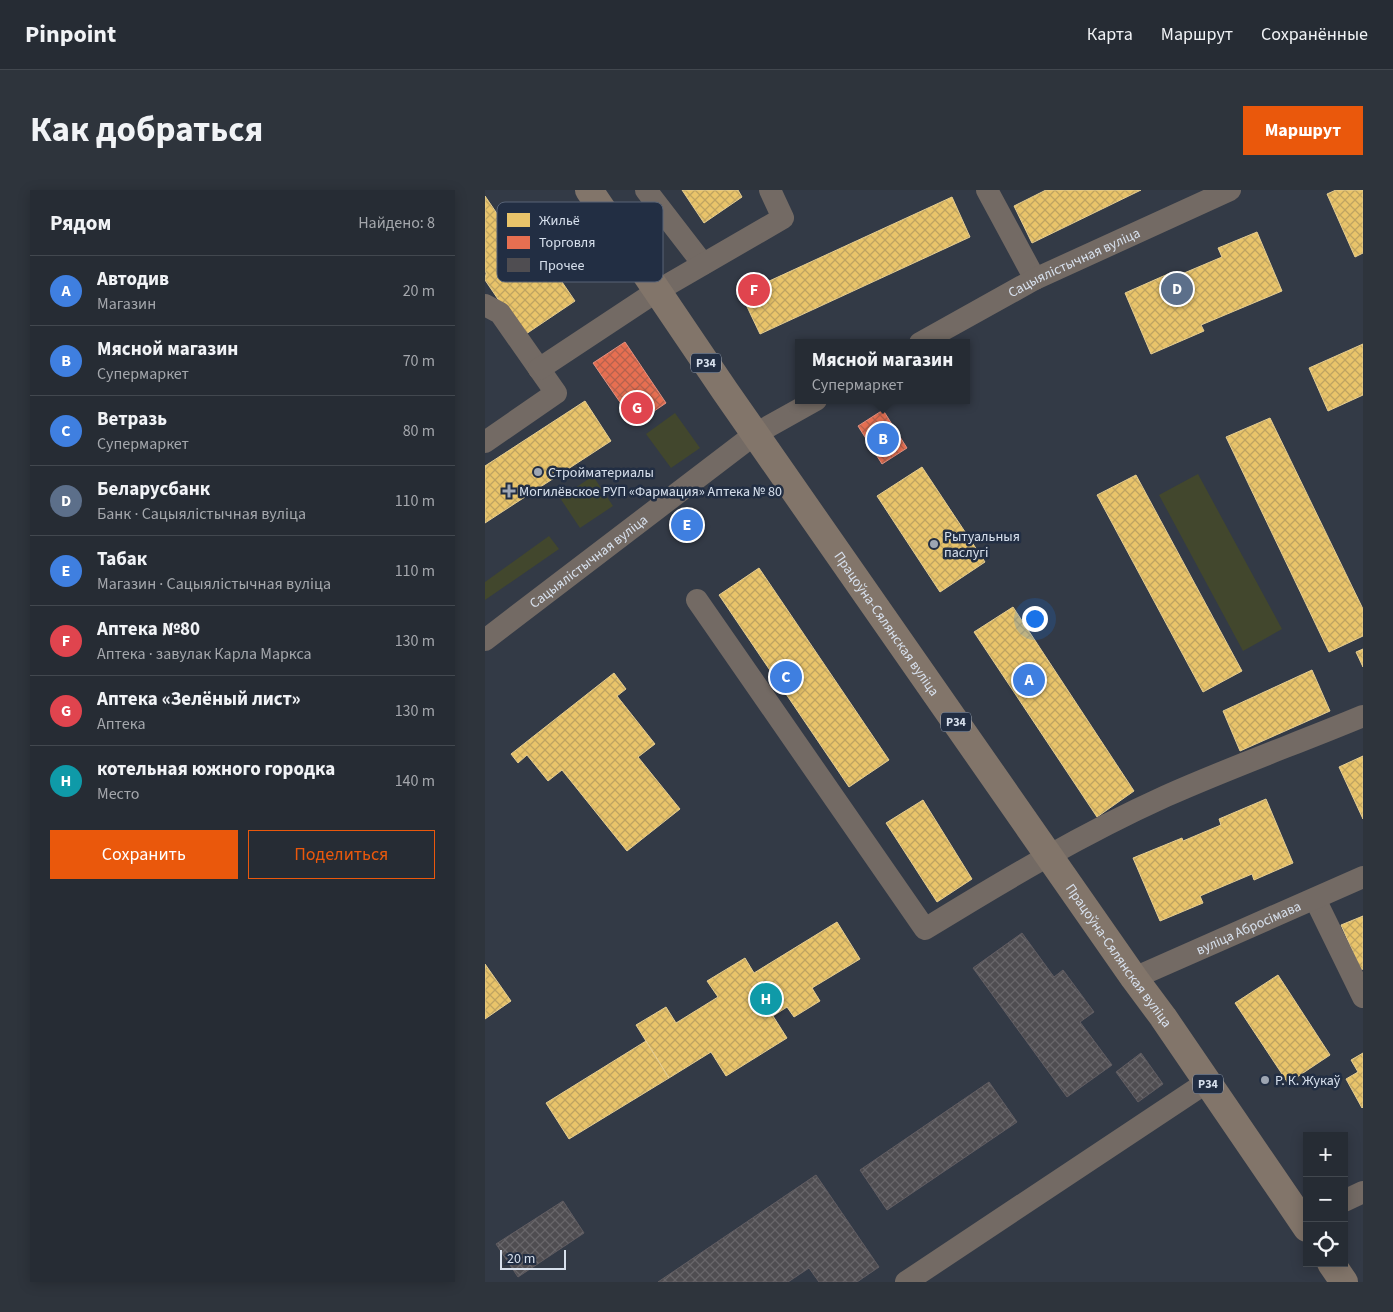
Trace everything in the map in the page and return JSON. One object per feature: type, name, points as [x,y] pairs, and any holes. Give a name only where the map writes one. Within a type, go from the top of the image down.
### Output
[{"type":"main road","name":"Працоўна-Сялянская вуліца","points":[[589,190],[597,202]]},
{"type":"main road","name":"Працоўна-Сялянская вуліца","points":[[651,282],[1304,1222]]},
{"type":"main road","points":[[1334,1267],[1344,1282]]},
{"type":"street","points":[[646,190],[655,202]]},
{"type":"street","points":[[539,369],[657,291],[783,218],[770,190]]},
{"type":"street","points":[[987,190],[1035,279]]},
{"type":"street","name":"Сацыялістычная вуліца","points":[[927,339],[1035,279],[1230,190]]},
{"type":"street","points":[[663,212],[703,264]]},
{"type":"street","points":[[485,305],[500,313],[556,393],[485,442]]},
{"type":"street","name":"Сацыялістычная вуліца","points":[[485,640],[755,434],[809,404]]},
{"type":"street","points":[[697,600],[925,929],[1049,855],[1166,796],[1363,716]]},
{"type":"street","name":"вуліца Абросімава","points":[[1134,978],[1363,878]]},
{"type":"street","points":[[1315,899],[1363,997]]},
{"type":"street","points":[[906,1282],[1207,1082]]},
{"type":"street","points":[[1348,1199],[1363,1192]]},
{"type":"green space","points":[[675,413],[700,448],[671,468],[646,434]]},
{"type":"green space","points":[[1198,474],[1282,629],[1243,651],[1159,495]]},
{"type":"green space","points":[[593,476],[613,506],[580,528],[560,498]]},
{"type":"green space","points":[[549,536],[559,549],[485,600],[485,582]]},
{"type":"building: Жильё","points":[[682,190],[738,190],[742,197],[704,223]]},
{"type":"building: Жильё","points":[[1046,190],[1141,190],[1032,243],[1014,206]]},
{"type":"building: Жильё","points":[[1336,190],[1363,190],[1363,253],[1355,257],[1327,194]]},
{"type":"building: Жильё","points":[[485,196],[497,214],[497,282],[562,282],[575,301],[523,336],[485,280]]},
{"type":"building: Жильё","points":[[952,197],[970,237],[760,334],[741,294]]},
{"type":"building: Жильё","points":[[1257,232],[1282,291],[1201,325],[1204,331],[1151,354],[1125,293],[1168,274],[1170,279],[1222,257],[1218,248]]},
{"type":"building: Жильё","points":[[1363,344],[1363,395],[1328,411],[1309,368]]},
{"type":"building: Жильё","points":[[585,401],[611,441],[485,523],[485,466]]},
{"type":"building: Жильё","points":[[1270,418],[1363,609],[1363,636],[1329,652],[1226,437]]},
{"type":"building: Жильё","points":[[922,467],[985,562],[940,592],[877,496]]},
{"type":"building: Жильё","points":[[1136,475],[1242,671],[1203,692],[1097,495]]},
{"type":"building: Жильё","points":[[759,568],[889,760],[849,787],[719,595]]},
{"type":"building: Жильё","points":[[1013,607],[1134,791],[1097,817],[974,632]]},
{"type":"building: Жильё","points":[[1363,649],[1363,667],[1356,652]]},
{"type":"building: Жильё","points":[[1312,670],[1330,711],[1240,751],[1223,711]]},
{"type":"building: Жильё","points":[[614,673],[626,689],[617,696],[655,744],[638,757],[680,809],[627,851],[562,770],[548,781],[527,755],[518,763],[511,754]]},
{"type":"building: Жильё","points":[[1363,756],[1363,819],[1339,767]]},
{"type":"building: Жильё","points":[[1266,799],[1293,863],[1254,880],[1252,874],[1200,896],[1203,903],[1160,921],[1133,858],[1182,838],[1183,841],[1221,825],[1219,819]]},
{"type":"building: Жильё","points":[[923,800],[972,879],[937,902],[886,823]]},
{"type":"building: Жильё","points":[[1363,916],[1363,969],[1361,970],[1341,925]]},
{"type":"building: Жильё","points":[[837,922],[860,959],[812,988],[820,1001],[794,1017],[787,1007],[773,1016],[787,1038],[726,1076],[711,1052],[669,1078],[636,1025],[666,1007],[676,1023],[718,997],[707,981],[745,958],[754,973]]},
{"type":"building: Жильё","points":[[485,964],[511,1001],[485,1019]]},
{"type":"building: Жильё","points":[[1278,975],[1330,1055],[1288,1083],[1235,1003]]},
{"type":"building: Жильё","points":[[646,1041],[669,1078],[569,1139],[546,1103]]},
{"type":"building: Жильё","points":[[1363,1053],[1362,1108],[1346,1079],[1358,1072],[1351,1060]]},
{"type":"building: Торговля","points":[[625,342],[666,403],[635,424],[593,363]]},
{"type":"building: Торговля","points":[[883,410],[907,448],[882,464],[858,426]]},
{"type":"building: Прочее","points":[[1022,933],[1054,977],[1063,970],[1094,1012],[1080,1022],[1112,1065],[1067,1097],[973,968]]},
{"type":"building: Прочее","points":[[1141,1053],[1163,1084],[1138,1102],[1116,1072]]},
{"type":"building: Прочее","points":[[989,1082],[1017,1122],[887,1210],[860,1170]]},
{"type":"building: Прочее","points":[[816,1175],[879,1267],[857,1282],[819,1282],[809,1268],[788,1282],[658,1282]]},
{"type":"building: Прочее","points":[[563,1201],[584,1233],[518,1277],[496,1244]]},
{"type":"place","name":"Беларусбанк","points":[[1177,289]]},
{"type":"place","name":"Аптека №80","points":[[754,290]]},
{"type":"place","name":"Аптека «Зелёный лист»","points":[[637,408]]},
{"type":"place","name":"Мясной магазин","points":[[883,439]]},
{"type":"place","name":"Стройматериалы","points":[[538,472]]},
{"type":"place","name":"Могилёвское РУП «Фармация» Аптека № 80","points":[[509,491]]},
{"type":"place","name":"Табак","points":[[687,525]]},
{"type":"place","name":"Рытуальныя паслугі","points":[[934,544]]},
{"type":"place","name":"Ветразь","points":[[786,677]]},
{"type":"place","name":"Автодив","points":[[1029,680]]},
{"type":"place","name":"котельная южного городка","points":[[766,999]]},
{"type":"place","name":"Р. К. Жукаў","points":[[1265,1080]]}]
